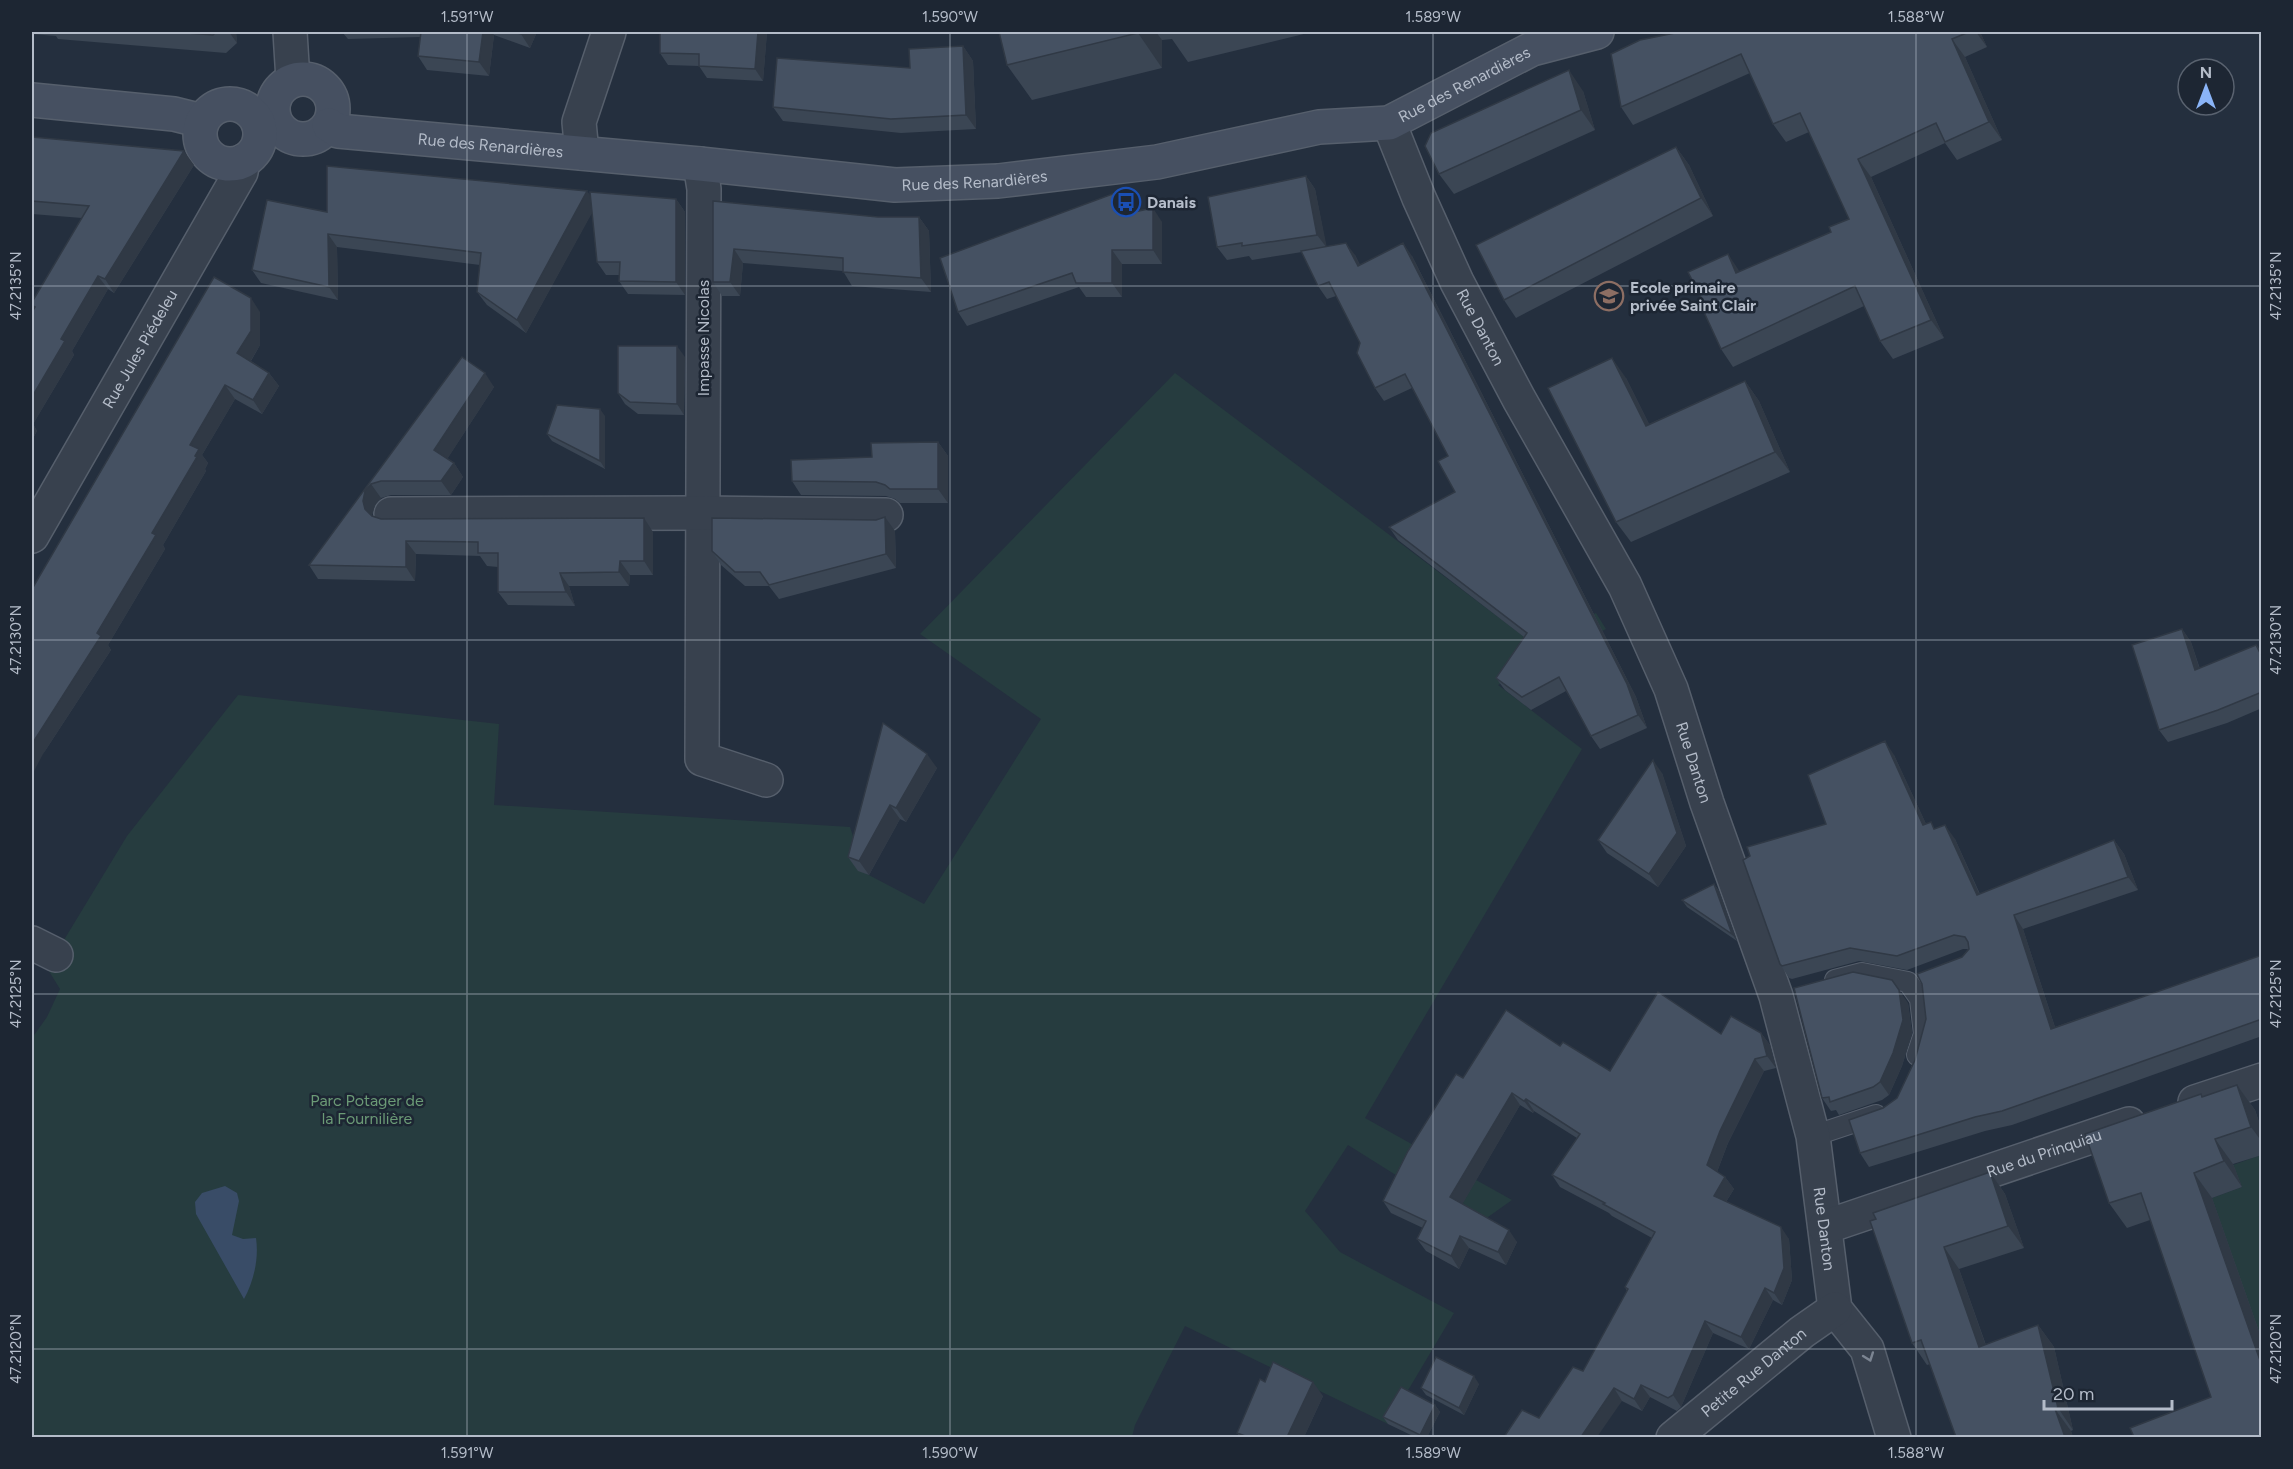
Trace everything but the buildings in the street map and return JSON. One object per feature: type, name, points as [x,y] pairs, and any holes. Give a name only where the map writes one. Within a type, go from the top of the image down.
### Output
[{"type":"street","points":[[242,107],[286,85],[305,78],[323,86],[330,94],[333,113],[325,130],[316,136],[297,138],[287,134],[274,119],[274,99],[286,85],[290,32]]},
{"type":"street","points":[[582,153],[579,122],[609,32]]},
{"type":"street","name":"Rue des Renardières","points":[[328,125],[338,131],[700,164],[895,185],[998,181],[1157,162],[1319,127],[1389,123],[1532,49],[1598,32]]},
{"type":"street","points":[[32,100],[174,114],[202,122]]},
{"type":"street","points":[[250,154],[260,138],[260,129],[250,112],[242,107],[222,105],[213,109],[202,122],[199,135],[201,145],[214,160],[233,165],[287,134]]},
{"type":"street","name":"Rue Danton","points":[[1389,123],[1419,198],[1457,282],[1519,399],[1625,586],[1671,689],[1707,803],[1786,993],[1813,1136],[1835,1309]]},
{"type":"street","name":"Rue Jules Piédeleu","points":[[32,536],[250,154]]},
{"type":"street","name":"Impasse Nicolas","points":[[700,164],[704,189],[702,759],[766,780]]},
{"type":"street","points":[[391,514],[886,515]]},
{"type":"street","name":"Rue du Prinquiau","points":[[1825,1227],[2262,1080]]},
{"type":"street","points":[[1835,1309],[1867,1349],[1894,1437]]},
{"type":"street","name":"Petite Rue Danton","points":[[1673,1437],[1802,1332],[1835,1309]]},
{"type":"lane","points":[[1819,985],[1862,973],[1908,982],[1928,974]]},
{"type":"lane","points":[[1908,982],[1920,999],[1924,1034],[1913,1070]]},
{"type":"lane","points":[[1813,1136],[1888,1111],[1893,1107]]},
{"type":"green space","name":"Parc Potager de la Fournilière","points":[[1175,373],[1534,644],[1596,613],[1606,629],[1498,685],[1582,749],[1365,1118],[1512,1200],[1481,1222],[1407,1182],[1348,1145],[1305,1211],[1340,1252],[1454,1313],[1388,1424],[1185,1326],[1135,1425],[1132,1437],[32,1437],[32,1038],[47,1017],[60,989],[47,968],[127,836],[238,695],[499,724],[494,805],[850,827],[865,873],[924,904],[1041,719],[920,634]]},
{"type":"green space","points":[[2261,1155],[2261,1340],[2212,1198],[2242,1187],[2233,1165]]},
{"type":"water","points":[[225,1186],[237,1193],[239,1201],[232,1235],[243,1239],[256,1238],[255,1269],[244,1299],[196,1214],[195,1202],[202,1193]]},
{"type":"place","name":"Danais","points":[[1126,202]]},
{"type":"place","name":"Ecole primaire privée Saint Clair","points":[[1609,296]]}]
